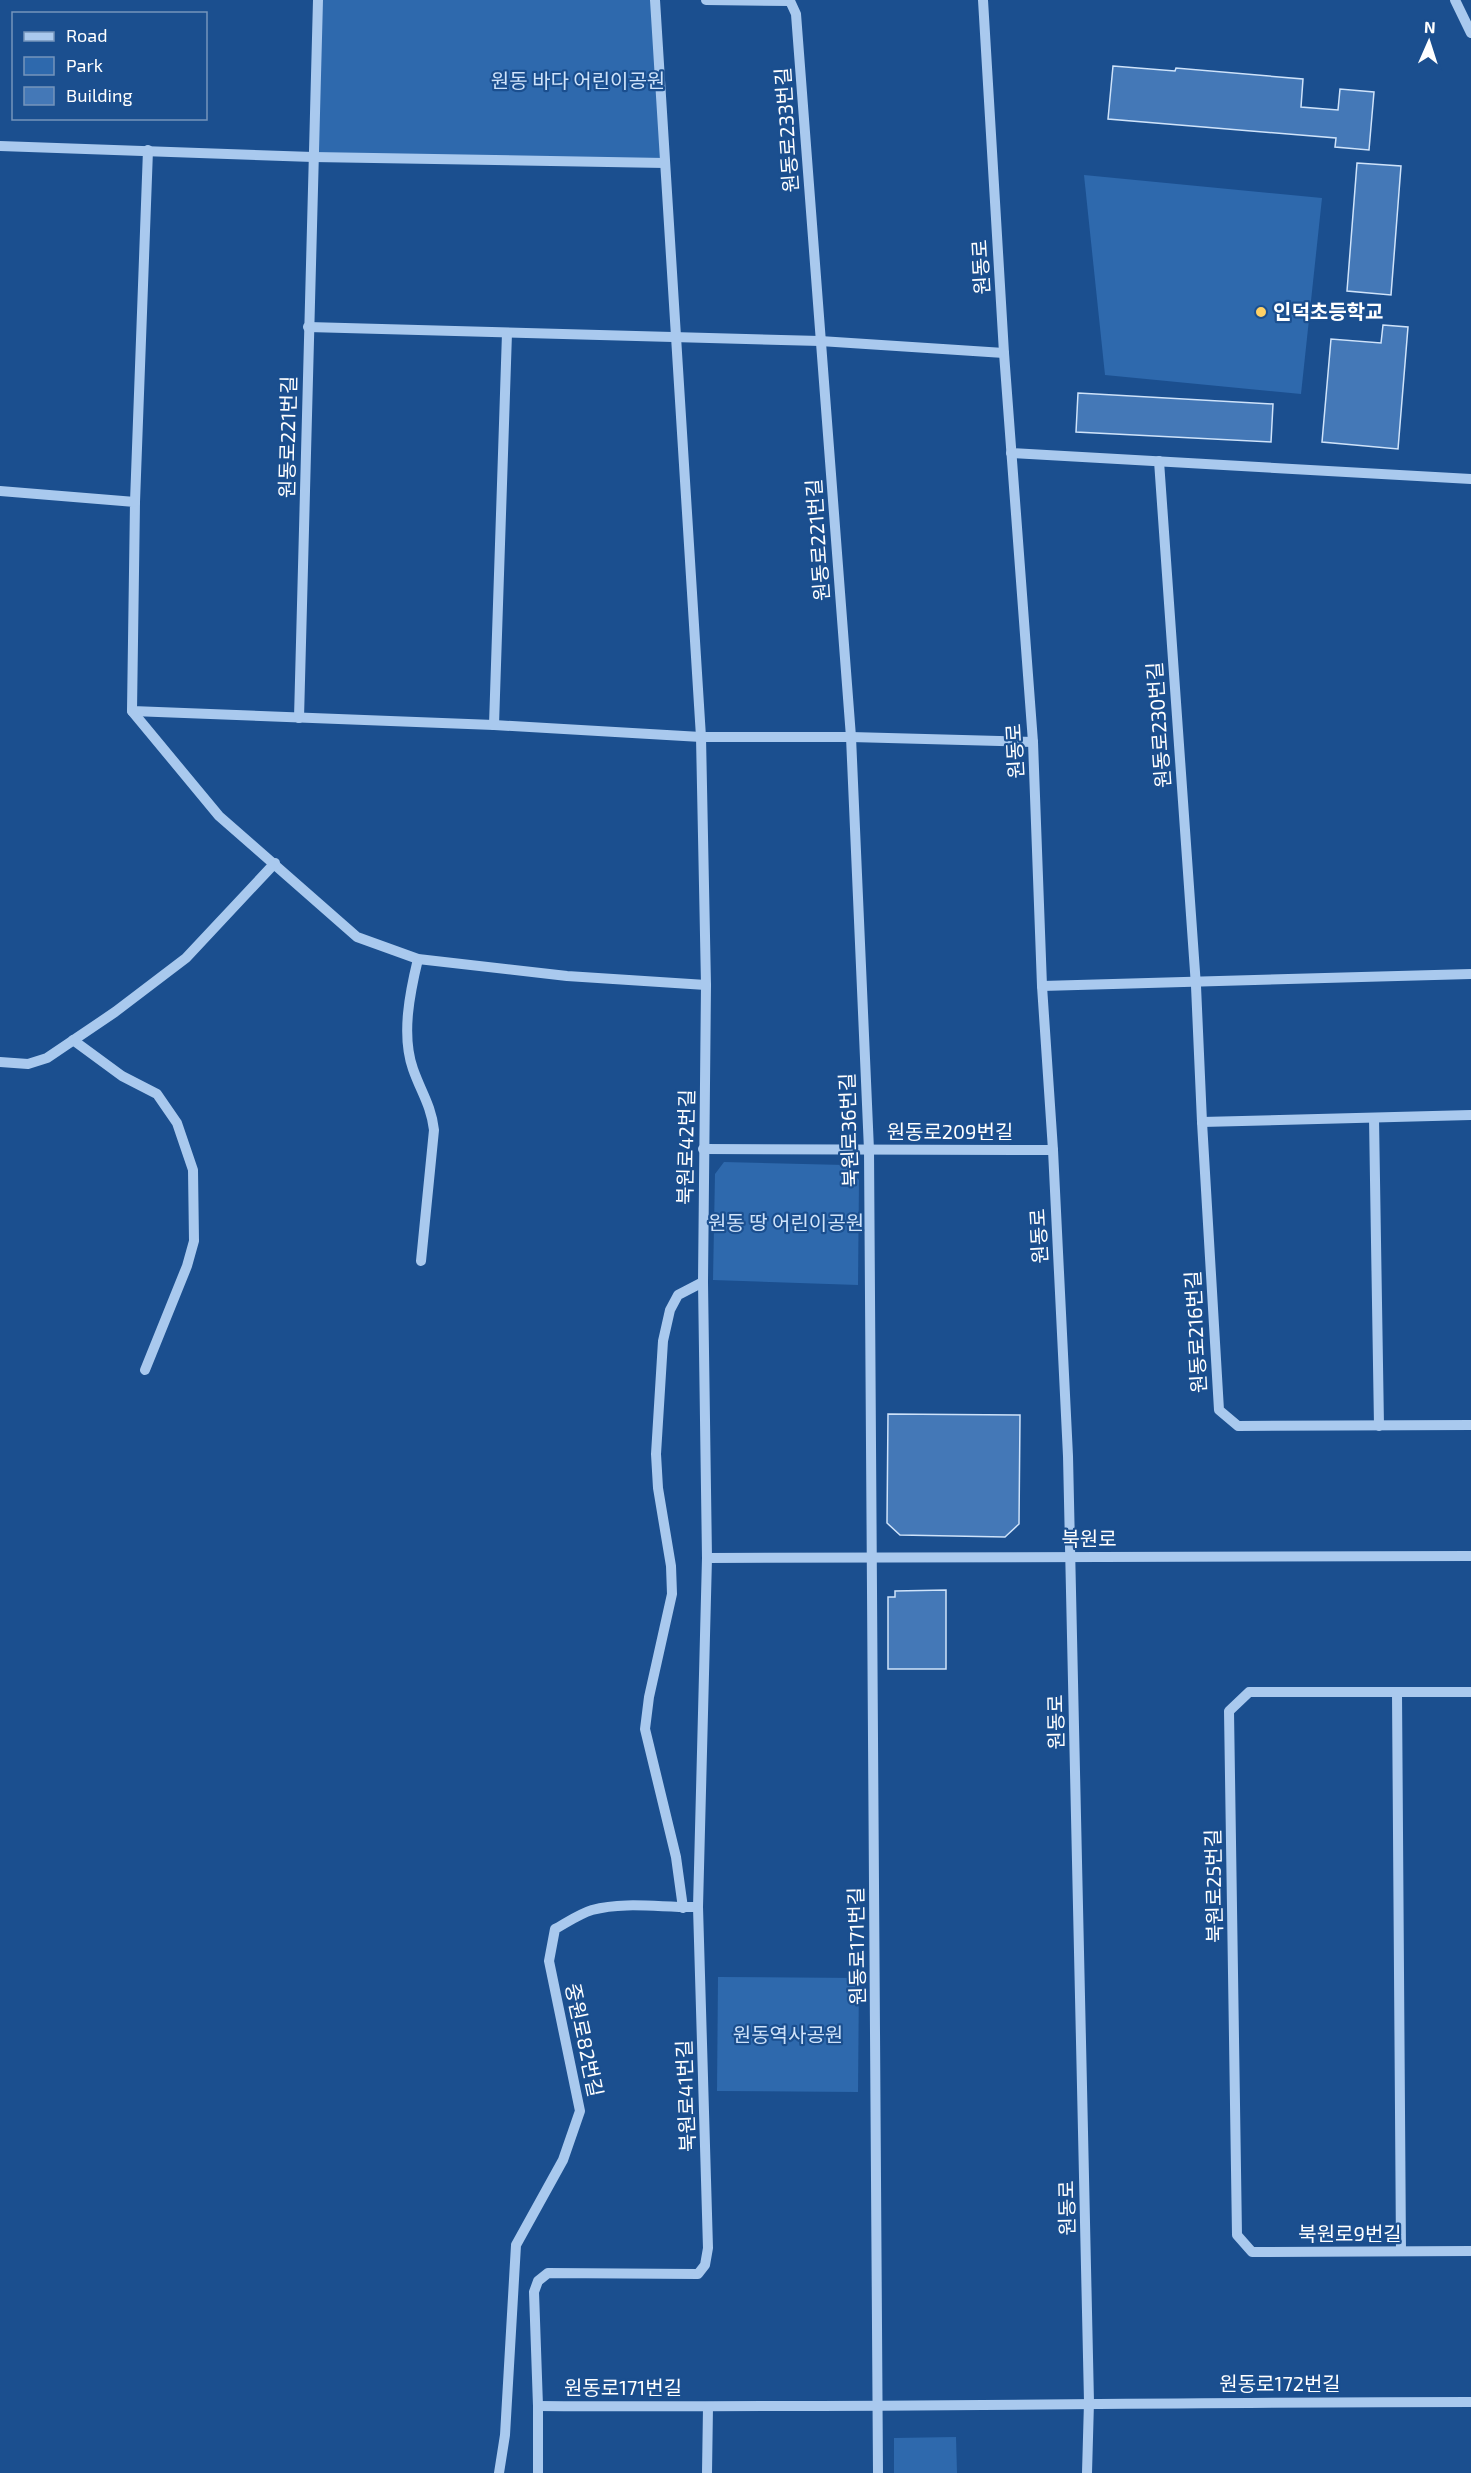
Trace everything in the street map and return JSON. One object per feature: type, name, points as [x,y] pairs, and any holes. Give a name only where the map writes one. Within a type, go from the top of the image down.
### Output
[{"type":"street","name":"원동로221번길","points":[[299,718],[318,0]]},
{"type":"street","points":[[655,0],[701,736]]},
{"type":"street","name":"원동로233번길","points":[[706,0],[790,2],[796,14],[820,341]]},
{"type":"street","name":"원동로","points":[[983,0],[1004,353],[1033,742],[1042,986],[1053,1150],[1068,1456],[1089,2402],[1087,2473]]},
{"type":"street","points":[[1455,0],[1471,33]]},
{"type":"street","points":[[0,146],[313,157],[665,163]]},
{"type":"street","points":[[148,150],[135,502],[132,711],[219,816],[357,937],[418,958],[567,976],[706,986]]},
{"type":"street","points":[[308,327],[677,339],[820,341],[1004,353]]},
{"type":"street","points":[[494,725],[507,333]]},
{"type":"street","name":"원동로221번길","points":[[820,341],[851,737]]},
{"type":"street","points":[[1011,453],[1471,479]]},
{"type":"street","name":"원동로230번길","points":[[1159,461],[1196,984]]},
{"type":"street","points":[[0,491],[135,502]]},
{"type":"street","points":[[132,711],[494,725],[701,736],[1033,742]]},
{"type":"street","name":"북원로42번길","points":[[701,736],[706,986],[703,1282],[707,1558]]},
{"type":"street","name":"북원로36번길","points":[[851,737],[869,1150],[871,1558]]},
{"type":"street","points":[[0,1062],[28,1064],[47,1058],[115,1012],[186,958],[275,863]]},
{"type":"street","points":[[418,958],[409,996],[409,1036],[412,1068],[426,1096],[434,1130],[421,1261]]},
{"type":"street","points":[[1042,986],[1196,984],[1471,974]]},
{"type":"street","name":"원동로216번길","points":[[1196,984],[1219,1410],[1238,1426],[1471,1425]]},
{"type":"street","points":[[73,1040],[122,1076],[157,1094],[177,1123],[193,1170],[194,1241],[188,1266],[145,1370]]},
{"type":"street","points":[[1202,1122],[1471,1115]]},
{"type":"street","points":[[1374,1118],[1380,1426]]},
{"type":"street","name":"원동로209번길","points":[[704,1149],[1053,1150]]},
{"type":"street","points":[[683,1908],[676,1857],[645,1729],[649,1697],[672,1594],[671,1566],[657,1488],[656,1454],[663,1341],[670,1310],[678,1295],[703,1282]]},
{"type":"street","name":"북원로","points":[[707,1558],[1471,1556]]},
{"type":"street","name":"북원로41번길","points":[[538,2473],[534,2292],[538,2281],[548,2273],[698,2274],[705,2265],[708,2248],[698,1907],[707,1558]]},
{"type":"street","name":"원동로171번길","points":[[871,1558],[878,2473]]},
{"type":"street","name":"북원로25번길","points":[[1237,2235],[1229,1711],[1249,1692],[1471,1692]]},
{"type":"street","points":[[1397,1693],[1401,2251]]},
{"type":"street","name":"중원로82번길","points":[[499,2473],[505,2435],[516,2245],[563,2160],[580,2111],[549,1961],[555,1929],[590,1911],[620,1905],[698,1907]]},
{"type":"street","name":"북원로9번길","points":[[1237,2235],[1252,2252],[1471,2251]]},
{"type":"street","name":"원동로171번길","points":[[538,2406],[708,2407],[1089,2402]]},
{"type":"street","name":"원동로172번길","points":[[1089,2402],[1471,2402]]},
{"type":"street","name":"원동로171번길","points":[[707,2473],[708,2407]]},
{"type":"green space","name":"원동 바다 어린이공원","points":[[318,0],[655,0],[665,163],[313,157]]},
{"type":"green space","points":[[1084,175],[1322,198],[1301,394],[1105,375]]},
{"type":"green space","name":"원동 땅 어린이공원","points":[[724,1162],[845,1165],[859,1180],[858,1285],[713,1280],[715,1174]]},
{"type":"green space","name":"원동역사공원","points":[[718,1977],[859,1978],[858,2092],[717,2091]]},
{"type":"green space","points":[[956,2437],[957,2473],[894,2473],[894,2438]]},
{"type":"building","points":[[1113,66],[1175,71],[1176,68],[1303,79],[1301,107],[1338,110],[1340,89],[1374,92],[1369,150],[1335,147],[1336,138],[1108,119]]},
{"type":"building","points":[[1357,163],[1401,166],[1391,295],[1347,291]]},
{"type":"building","points":[[1383,325],[1408,327],[1398,449],[1322,442],[1331,339],[1381,343]]},
{"type":"building","points":[[1078,393],[1273,404],[1271,442],[1076,432]]},
{"type":"building","points":[[888,1414],[1020,1415],[1019,1524],[1005,1537],[900,1535],[887,1523]]},
{"type":"building","points":[[946,1590],[946,1669],[888,1669],[888,1597],[895,1597],[895,1591]]},
{"type":"place","name":"인덕초등학교","points":[[1261,312]]}]
